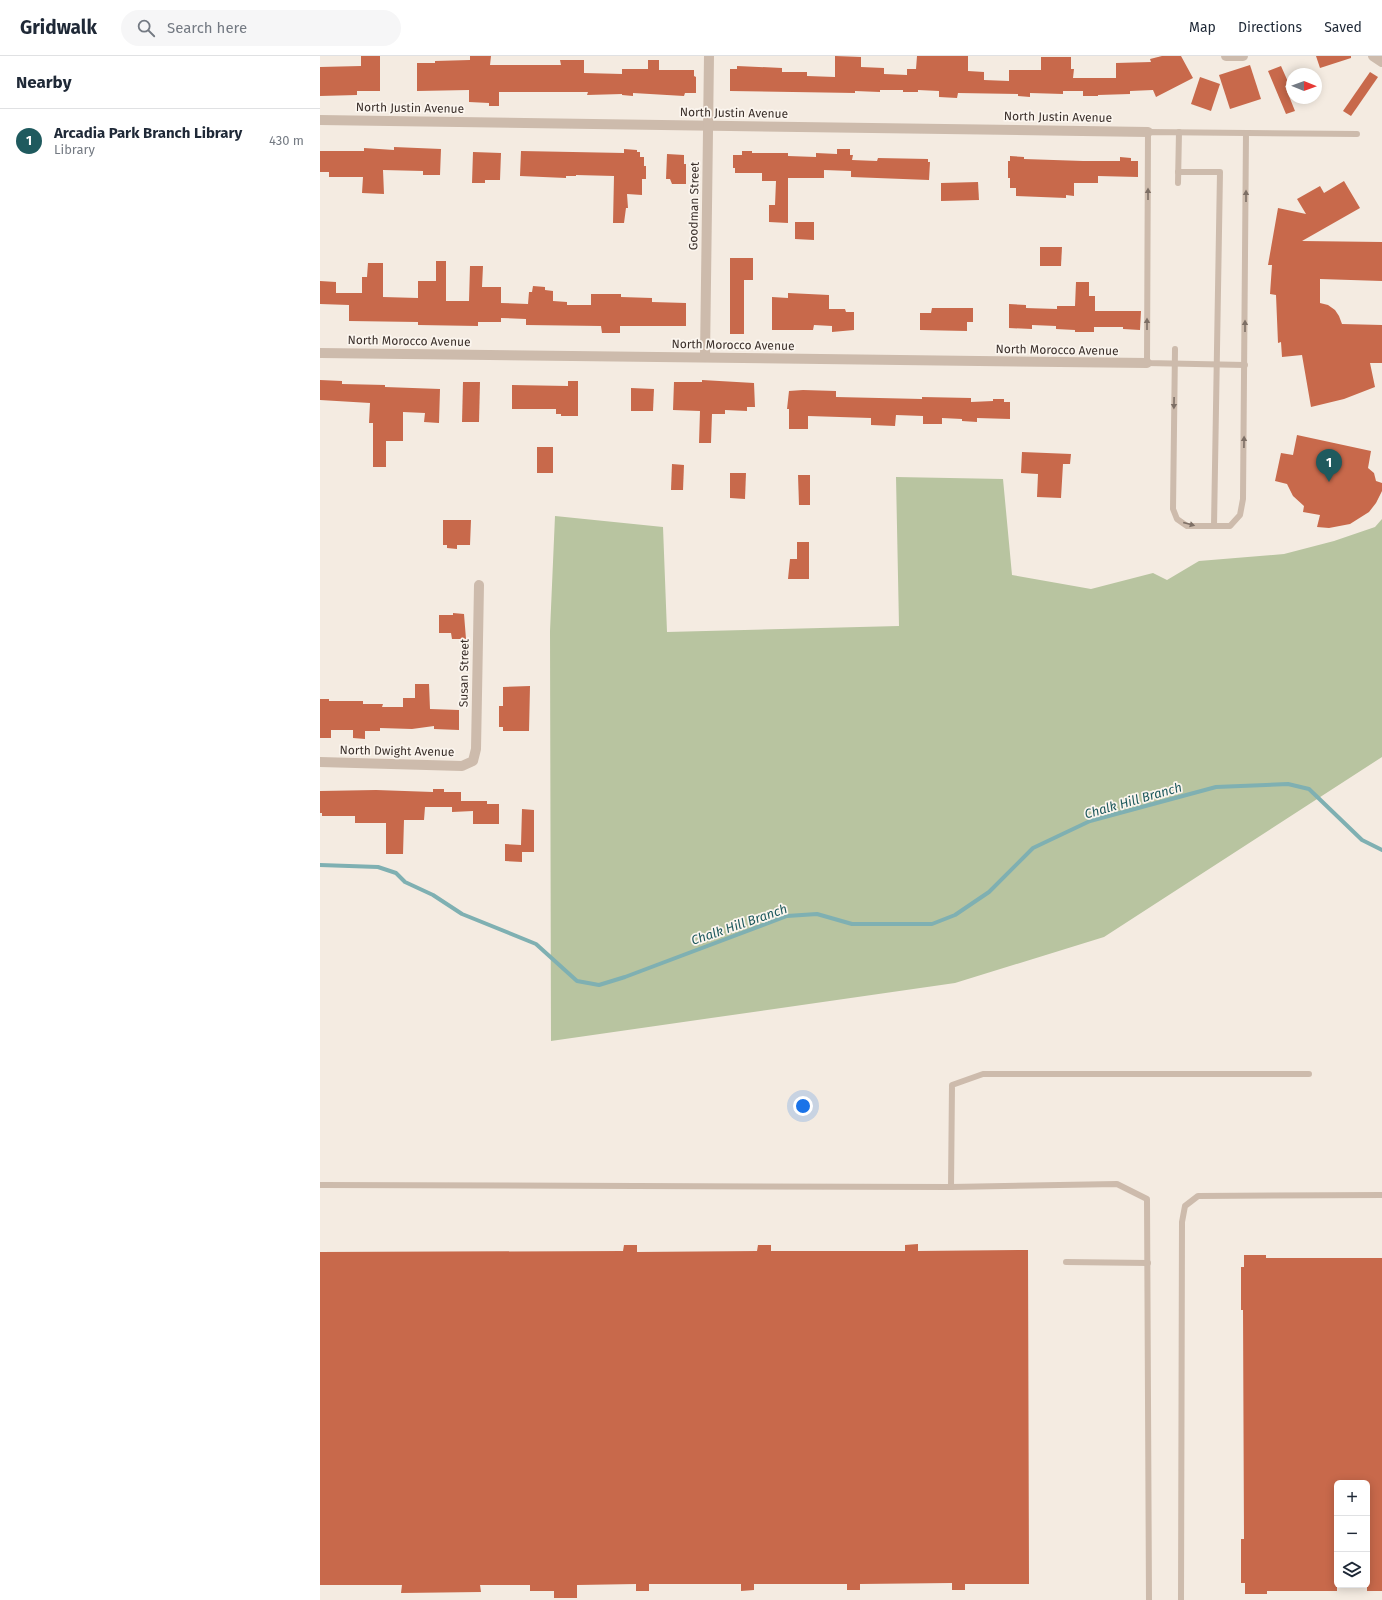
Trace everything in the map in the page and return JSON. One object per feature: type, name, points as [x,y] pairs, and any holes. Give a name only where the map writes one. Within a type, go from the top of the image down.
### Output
[{"type":"street","name":"Goodman Street","points":[[705,357],[710,56]]},
{"type":"street","points":[[1226,56],[1243,56]]},
{"type":"street","points":[[1373,56],[1382,62]]},
{"type":"street","name":"North Justin Avenue","points":[[320,120],[1148,132]]},
{"type":"street","name":"North Morocco Avenue","points":[[320,353],[1146,363]]},
{"type":"street","name":"Susan Street","points":[[473,761],[476,748],[479,585]]},
{"type":"street","name":"North Dwight Avenue","points":[[320,762],[462,766],[473,761]]},
{"type":"lane","points":[[1245,365],[1146,363],[1148,132],[1357,134]]},
{"type":"lane","points":[[1178,183],[1179,132]]},
{"type":"lane","points":[[1175,349],[1173,509],[1177,519],[1187,526],[1230,526],[1240,515],[1243,499],[1246,133]]},
{"type":"lane","points":[[1178,172],[1220,172],[1214,526]]},
{"type":"lane","points":[[951,1187],[952,1085],[983,1074],[1309,1074]]},
{"type":"lane","points":[[320,1185],[951,1187],[1117,1184],[1147,1199],[1149,1600]]},
{"type":"lane","points":[[1181,1600],[1182,1230],[1185,1206],[1198,1196],[1382,1195]]},
{"type":"lane","points":[[1066,1262],[1148,1263]]},
{"type":"green space","points":[[896,477],[1003,479],[1012,575],[1091,589],[1153,573],[1167,580],[1199,561],[1284,554],[1334,541],[1375,527],[1382,519],[1382,757],[1104,937],[955,983],[551,1041],[550,631],[555,516],[663,527],[667,632],[899,626]]},
{"type":"building","points":[[361,56],[380,56],[380,91],[357,91],[357,95],[320,96],[320,67],[361,66]]},
{"type":"building","points":[[470,56],[491,56],[490,65],[561,65],[560,60],[584,60],[584,73],[622,74],[622,69],[648,69],[648,60],[659,60],[659,70],[694,70],[694,76],[696,77],[696,93],[685,93],[684,96],[633,93],[633,96],[622,94],[587,95],[588,92],[499,92],[499,106],[489,106],[489,103],[469,102],[469,90],[417,91],[417,63],[470,60]]},
{"type":"building","points":[[835,56],[861,57],[861,67],[884,68],[884,74],[907,75],[907,69],[916,69],[917,56],[968,56],[968,71],[984,72],[984,80],[1009,81],[1009,70],[1041,70],[1041,57],[1071,57],[1071,69],[1074,69],[1073,78],[1116,78],[1116,63],[1151,62],[1150,59],[1162,56],[1181,56],[1193,78],[1156,97],[1153,90],[1130,91],[1130,94],[1098,96],[1083,96],[1083,91],[1063,91],[1063,94],[1030,93],[1030,97],[1018,96],[1018,94],[958,93],[957,98],[939,97],[939,91],[918,90],[918,92],[903,92],[903,90],[880,90],[880,92],[855,91],[855,93],[730,91],[730,69],[737,69],[737,66],[782,68],[782,72],[807,72],[807,76],[835,77]]},
{"type":"building","points":[[1316,56],[1351,56],[1351,58],[1320,68]]},
{"type":"building","points":[[1250,65],[1261,99],[1230,109],[1219,75]]},
{"type":"building","points":[[1281,66],[1286,77],[1286,104],[1292,104],[1295,111],[1286,114],[1268,71]]},
{"type":"building","points":[[1370,72],[1378,77],[1351,116],[1343,111]]},
{"type":"building","points":[[1200,77],[1220,84],[1211,111],[1191,104]]},
{"type":"building","points":[[394,147],[441,149],[440,175],[423,175],[423,171],[383,170],[384,194],[362,193],[363,177],[329,177],[329,172],[320,172],[320,151],[364,151],[364,148],[394,150]]},
{"type":"building","points":[[624,149],[637,150],[637,152],[640,152],[640,157],[644,157],[646,179],[642,179],[642,195],[627,194],[628,208],[626,208],[624,223],[613,223],[614,176],[576,175],[566,176],[566,178],[520,176],[521,151],[624,153]]},
{"type":"building","points":[[837,149],[850,149],[850,155],[853,155],[852,160],[877,161],[878,158],[928,159],[928,162],[930,162],[929,180],[851,177],[851,171],[824,170],[824,178],[788,178],[788,223],[769,222],[769,205],[775,205],[776,181],[762,181],[762,173],[735,173],[735,168],[733,168],[733,155],[742,155],[742,151],[752,151],[752,153],[788,153],[788,156],[816,157],[816,153],[837,154]]},
{"type":"building","points":[[473,152],[501,153],[500,180],[485,180],[485,183],[472,183]]},
{"type":"building","points":[[667,154],[684,155],[684,164],[686,164],[686,184],[672,184],[670,179],[666,179]]},
{"type":"building","points":[[1010,156],[1024,157],[1024,159],[1083,161],[1120,161],[1120,157],[1131,158],[1131,161],[1138,161],[1138,177],[1098,176],[1098,183],[1074,183],[1074,196],[1066,195],[1066,198],[1016,196],[1016,188],[1010,188],[1010,178],[1008,178],[1008,161],[1010,161]]},
{"type":"building","points":[[1344,181],[1360,208],[1302,241],[1382,242],[1382,281],[1320,279],[1320,303],[1328,305],[1335,310],[1342,324],[1382,325],[1382,363],[1370,363],[1375,387],[1344,399],[1311,407],[1302,355],[1282,357],[1281,342],[1278,343],[1276,295],[1270,294],[1272,265],[1268,265],[1278,208],[1306,214],[1297,199],[1320,186],[1324,193]]},
{"type":"building","points":[[978,182],[979,200],[941,201],[941,183]]},
{"type":"building","points":[[795,222],[814,222],[814,240],[795,239]]},
{"type":"building","points":[[1040,247],[1062,247],[1061,266],[1040,266]]},
{"type":"building","points":[[730,258],[753,258],[753,280],[744,280],[744,334],[730,334]]},
{"type":"building","points":[[436,261],[446,261],[446,301],[469,301],[470,266],[483,266],[482,287],[501,287],[501,303],[528,304],[529,292],[532,292],[533,286],[545,287],[545,290],[553,291],[553,301],[567,302],[567,305],[591,305],[591,294],[621,294],[621,297],[652,298],[652,302],[686,303],[686,326],[620,326],[620,333],[602,333],[601,326],[526,325],[526,319],[501,318],[501,322],[478,322],[478,326],[418,325],[418,322],[349,321],[349,305],[320,304],[320,281],[336,282],[336,293],[362,293],[362,277],[367,277],[368,263],[383,263],[383,297],[418,298],[418,281],[436,281]]},
{"type":"building","points":[[1076,282],[1089,282],[1089,296],[1095,296],[1095,311],[1141,311],[1140,330],[1123,329],[1123,327],[1094,327],[1094,332],[1075,332],[1075,330],[1056,329],[1056,326],[1032,325],[1032,329],[1009,328],[1009,304],[1026,305],[1026,308],[1057,309],[1057,306],[1075,306]]},
{"type":"building","points":[[788,293],[829,295],[829,309],[845,309],[846,312],[854,312],[854,330],[832,332],[832,326],[814,325],[813,330],[772,330],[772,297],[788,298]]},
{"type":"building","points":[[932,308],[973,308],[973,322],[967,322],[967,331],[920,330],[920,313],[931,313]]},
{"type":"building","points":[[320,380],[342,381],[342,384],[440,389],[439,423],[424,422],[425,413],[403,412],[403,441],[386,441],[386,467],[373,467],[373,423],[369,423],[370,403],[320,400]]},
{"type":"building","points":[[702,380],[754,383],[755,407],[747,407],[747,411],[725,410],[725,414],[712,414],[711,443],[699,443],[700,411],[673,410],[674,382],[702,382]]},
{"type":"building","points":[[568,381],[578,381],[578,416],[561,416],[561,414],[556,414],[556,409],[512,409],[512,385],[568,386]]},
{"type":"building","points":[[463,382],[480,382],[479,422],[462,422]]},
{"type":"building","points":[[631,388],[654,389],[653,411],[631,411]]},
{"type":"building","points":[[789,391],[836,391],[836,397],[922,399],[922,397],[971,398],[971,402],[1004,399],[1004,402],[1010,402],[1010,419],[977,418],[977,422],[962,421],[962,419],[942,418],[942,424],[923,424],[923,416],[896,415],[895,426],[871,425],[871,418],[808,416],[808,429],[789,429],[789,409],[787,409]]},
{"type":"building","points":[[1297,435],[1371,451],[1368,468],[1374,473],[1376,481],[1382,483],[1382,491],[1376,503],[1369,512],[1350,524],[1329,528],[1317,527],[1320,515],[1303,512],[1304,506],[1293,496],[1287,484],[1275,481],[1281,453],[1293,455]]},
{"type":"building","points":[[537,447],[553,447],[553,473],[537,473]]},
{"type":"building","points":[[1022,452],[1071,454],[1070,464],[1063,464],[1061,498],[1037,497],[1038,474],[1021,473]]},
{"type":"building","points":[[672,464],[684,465],[683,490],[671,490]]},
{"type":"building","points":[[730,473],[746,473],[745,499],[730,498]]},
{"type":"building","points":[[798,475],[810,475],[810,505],[799,505]]},
{"type":"building","points":[[443,520],[471,520],[470,545],[457,545],[457,549],[447,548],[447,545],[443,545]]},
{"type":"building","points":[[797,542],[809,542],[809,579],[788,579],[790,559],[797,559]]},
{"type":"building","points":[[453,613],[464,614],[466,639],[452,639],[451,633],[439,633],[439,615],[453,615]]},
{"type":"building","points":[[415,684],[429,684],[430,709],[459,710],[459,730],[434,729],[434,726],[412,729],[380,728],[380,731],[365,731],[365,739],[353,738],[353,730],[331,730],[331,738],[320,738],[320,699],[329,699],[329,701],[363,701],[363,704],[383,704],[382,707],[403,707],[403,698],[415,698]]},
{"type":"building","points":[[530,686],[529,731],[503,731],[503,727],[499,727],[499,706],[503,706],[503,687]]},
{"type":"building","points":[[433,789],[444,789],[444,792],[461,792],[461,801],[487,801],[487,804],[499,804],[499,824],[473,824],[473,811],[452,812],[452,807],[425,807],[424,820],[404,820],[403,854],[386,854],[386,823],[355,823],[355,816],[322,816],[322,813],[320,813],[320,791],[376,790],[433,792]]},
{"type":"building","points":[[522,809],[534,810],[534,852],[522,852],[522,862],[505,861],[505,844],[521,845]]},
{"type":"building","points":[[918,1244],[918,1251],[1028,1250],[1029,1584],[965,1584],[965,1590],[952,1590],[952,1583],[860,1584],[860,1590],[847,1590],[847,1584],[754,1584],[754,1590],[741,1591],[741,1584],[649,1584],[649,1591],[636,1591],[636,1584],[577,1585],[577,1598],[554,1598],[554,1591],[530,1591],[530,1585],[480,1585],[481,1592],[401,1593],[402,1585],[320,1585],[320,1252],[623,1251],[624,1245],[637,1245],[637,1252],[757,1251],[758,1245],[771,1245],[771,1251],[905,1251],[905,1245]]},
{"type":"building","points":[[1244,1255],[1266,1255],[1266,1258],[1382,1258],[1382,1591],[1367,1591],[1367,1588],[1370,1588],[1370,1480],[1334,1480],[1334,1588],[1337,1588],[1337,1591],[1267,1591],[1267,1594],[1245,1594],[1245,1583],[1241,1583],[1241,1539],[1244,1539],[1243,1310],[1241,1310],[1241,1267],[1244,1267]]},
{"type":"waterway","name":"Chalk Hill Branch","points":[[320,865],[378,867],[396,873],[405,882],[433,895],[462,914],[536,944],[577,981],[599,985],[625,977],[787,916],[817,914],[852,924],[932,924],[955,915],[989,892],[1033,848],[1090,821],[1216,787],[1288,784],[1309,789],[1362,840],[1382,850]]},
{"type":"place","name":"Arcadia Park Branch Library","points":[[1329,482]]}]
